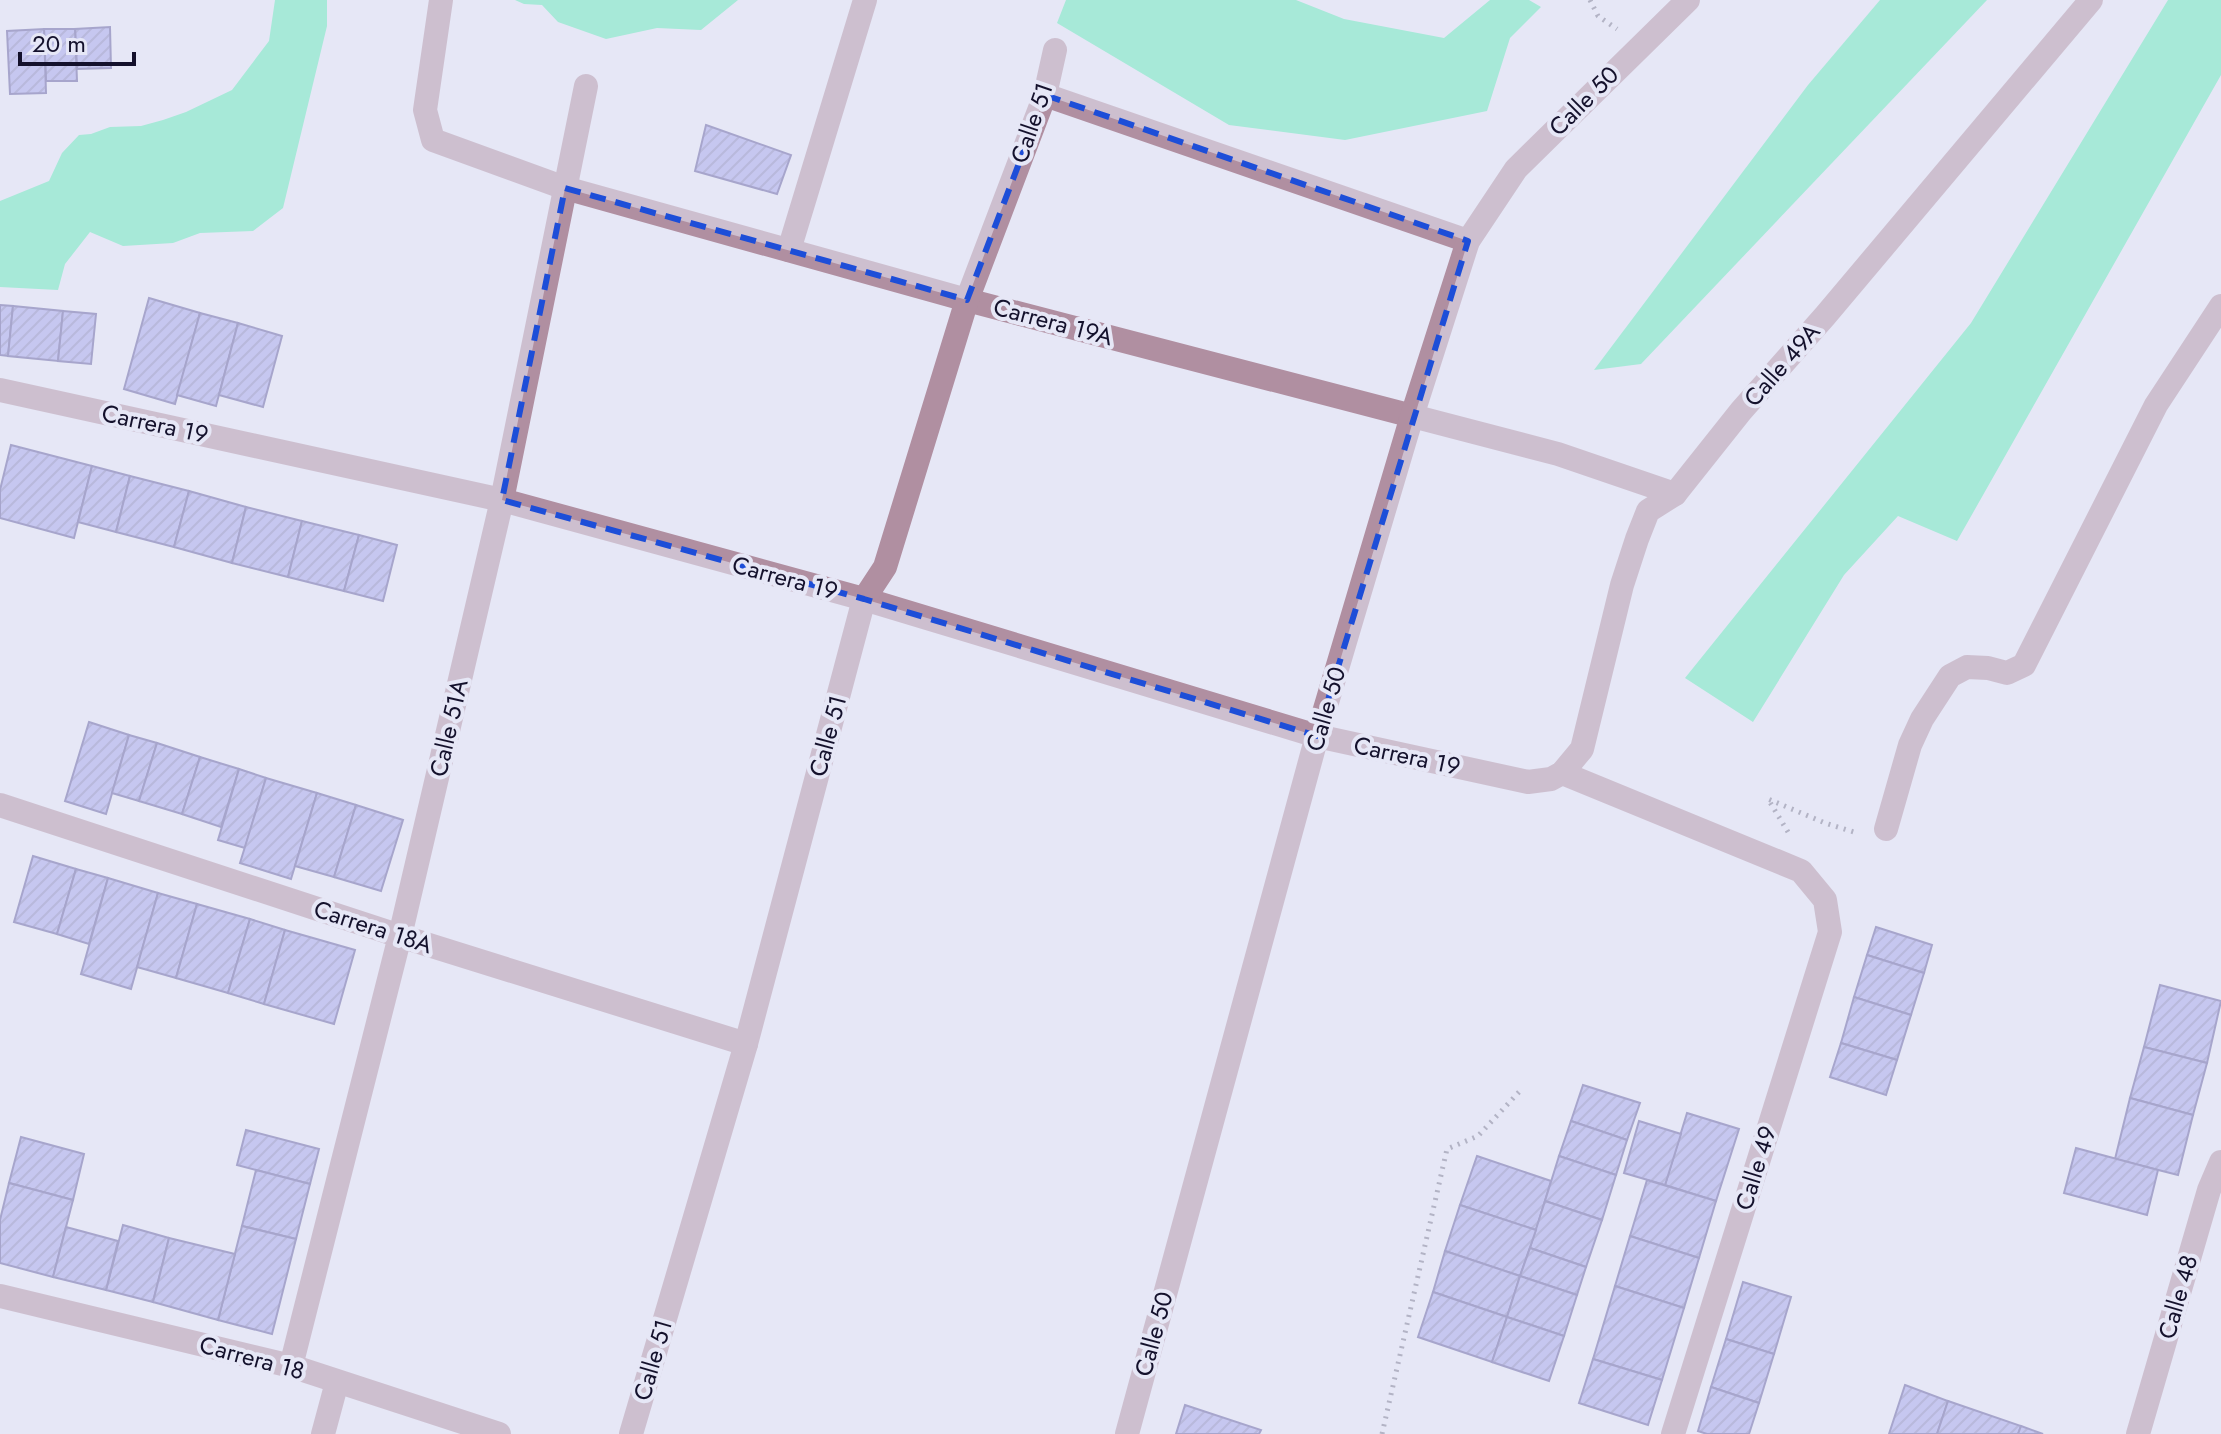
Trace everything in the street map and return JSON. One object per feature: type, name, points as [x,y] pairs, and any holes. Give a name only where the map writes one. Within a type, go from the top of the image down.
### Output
[{"type":"street","name":"Carrera 19A","points":[[441,0],[425,110],[433,140],[565,188],[967,300],[1558,454],[1675,494]]},
{"type":"street","points":[[789,250],[865,0]]},
{"type":"street","name":"Calle 50","points":[[1127,1434],[1317,736],[1412,416],[1468,241],[1516,169],[1688,0]]},
{"type":"street","name":"Calle 49A","points":[[1562,773],[1582,749],[1622,585],[1648,511],[1675,494],[1741,411],[2091,0]]},
{"type":"street","name":"Calle 51","points":[[631,1434],[746,1044],[864,599],[885,567],[967,300],[1045,95],[1055,50]]},
{"type":"street","name":"Calle 51A","points":[[291,1366],[400,936],[502,500],[586,86]]},
{"type":"street","points":[[1045,95],[1468,241]]},
{"type":"street","points":[[1886,829],[1910,745],[1922,719],[1950,676],[1967,667],[2007,673],[2024,665],[2156,405],[2221,306]]},
{"type":"street","name":"Carrera 19","points":[[0,390],[502,500],[864,599],[1317,736],[1528,782],[1551,779],[1562,773]]},
{"type":"street","points":[[1562,773],[1801,871]]},
{"type":"street","name":"Carrera 18A","points":[[0,805],[400,936],[746,1044]]},
{"type":"street","name":"Calle 49","points":[[1673,1434],[1830,932],[1825,900],[1801,871]]},
{"type":"street","name":"Calle 48","points":[[2138,1434],[2215,1192],[2221,1162]]},
{"type":"street","name":"Carrera 18","points":[[0,1296],[291,1366],[499,1434]]},
{"type":"street","points":[[323,1434],[337,1382]]},
{"type":"path","points":[[1801,871],[1787,826],[1768,799],[1825,823],[1884,841],[1886,829]]},
{"type":"path","points":[[1382,1434],[1447,1149],[1478,1136],[1519,1092]]},
{"type":"highlighted area","points":[[1045,95],[1468,241],[1317,736],[864,599],[502,500],[565,188],[967,300]]},
{"type":"green space","points":[[275,0],[327,0],[327,26],[283,208],[253,231],[200,233],[173,243],[123,246],[90,232],[65,264],[58,290],[0,287],[0,201],[49,181],[62,153],[79,135],[110,127],[141,126],[163,120],[232,90],[269,41]]},
{"type":"green space","points":[[515,0],[738,0],[701,30],[657,28],[606,39],[558,22],[542,5]]},
{"type":"green space","points":[[1066,0],[1296,0],[1344,19],[1444,38],[1490,0],[1529,0],[1541,7],[1510,38],[1487,111],[1345,140],[1229,125],[1057,23]]},
{"type":"green space","points":[[1880,0],[1987,0],[1641,364],[1594,370],[1808,85]]},
{"type":"green space","points":[[2168,0],[2221,0],[2221,75],[1957,541],[1898,516],[1844,575],[1753,722],[1685,678],[1971,323]]},
{"type":"building","points":[[110,27],[111,68],[77,69],[75,29]]},
{"type":"building","points":[[44,29],[75,29],[77,81],[46,81]]},
{"type":"building","points":[[44,29],[46,93],[10,94],[7,31]]},
{"type":"building","points":[[706,125],[791,155],[777,194],[695,171]]},
{"type":"building","points":[[149,298],[200,313],[175,404],[124,389]]},
{"type":"building","points":[[0,305],[13,306],[8,356],[0,355]]},
{"type":"building","points":[[13,306],[63,311],[58,361],[8,356]]},
{"type":"building","points":[[63,311],[96,314],[91,364],[58,361]]},
{"type":"building","points":[[200,313],[238,323],[216,406],[177,395]]},
{"type":"building","points":[[238,323],[282,336],[263,407],[219,395]]},
{"type":"building","points":[[11,445],[92,466],[74,538],[0,518],[0,490]]},
{"type":"building","points":[[92,466],[130,476],[116,532],[78,522]]},
{"type":"building","points":[[130,476],[189,491],[174,547],[116,532]]},
{"type":"building","points":[[189,491],[246,507],[232,563],[174,547]]},
{"type":"building","points":[[246,507],[302,521],[288,577],[232,563]]},
{"type":"building","points":[[302,521],[359,535],[344,591],[288,577]]},
{"type":"building","points":[[359,535],[397,545],[383,601],[344,591]]},
{"type":"building","points":[[89,722],[129,735],[106,814],[65,801]]},
{"type":"building","points":[[129,735],[157,743],[139,801],[112,793]]},
{"type":"building","points":[[157,743],[200,757],[182,814],[139,801]]},
{"type":"building","points":[[200,757],[239,769],[221,827],[182,814]]},
{"type":"building","points":[[239,769],[266,778],[245,848],[218,840]]},
{"type":"building","points":[[266,778],[317,793],[291,879],[240,863]]},
{"type":"building","points":[[317,793],[356,805],[334,877],[295,866]]},
{"type":"building","points":[[356,805],[403,820],[381,891],[334,877]]},
{"type":"building","points":[[33,856],[76,869],[57,934],[14,922]]},
{"type":"building","points":[[76,869],[108,878],[89,944],[57,934]]},
{"type":"building","points":[[108,878],[158,893],[131,989],[81,974]]},
{"type":"building","points":[[158,893],[197,904],[176,978],[137,967]]},
{"type":"building","points":[[197,904],[250,919],[228,993],[176,978]]},
{"type":"building","points":[[250,919],[285,930],[264,1004],[228,993]]},
{"type":"building","points":[[1876,927],[1932,945],[1924,973],[1867,955]]},
{"type":"building","points":[[285,930],[355,950],[334,1024],[264,1004]]},
{"type":"building","points":[[1867,955],[1924,973],[1911,1015],[1854,997]]},
{"type":"building","points":[[2160,985],[2221,1001],[2207,1063],[2144,1047]]},
{"type":"building","points":[[1854,997],[1911,1015],[1897,1060],[1841,1043]]},
{"type":"building","points":[[1841,1043],[1897,1060],[1886,1095],[1830,1077]]},
{"type":"building","points":[[2144,1047],[2207,1063],[2193,1115],[2130,1098]]},
{"type":"building","points":[[1583,1085],[1640,1103],[1627,1140],[1571,1121]]},
{"type":"building","points":[[2130,1098],[2193,1115],[2178,1175],[2115,1159]]},
{"type":"building","points":[[1687,1113],[1739,1129],[1716,1201],[1665,1185]]},
{"type":"building","points":[[1571,1121],[1627,1140],[1616,1175],[1559,1156]]},
{"type":"building","points":[[1639,1121],[1681,1134],[1665,1185],[1624,1173]]},
{"type":"building","points":[[246,1130],[319,1149],[310,1184],[237,1165]]},
{"type":"building","points":[[21,1137],[84,1154],[73,1200],[9,1183]]},
{"type":"building","points":[[2076,1148],[2158,1170],[2147,1215],[2064,1193]]},
{"type":"building","points":[[1477,1156],[1551,1181],[1536,1230],[1460,1205]]},
{"type":"building","points":[[1559,1156],[1616,1175],[1602,1220],[1545,1201]]},
{"type":"building","points":[[256,1170],[310,1184],[296,1239],[242,1226]]},
{"type":"building","points":[[1647,1180],[1716,1201],[1699,1258],[1630,1236]]},
{"type":"building","points":[[9,1183],[73,1200],[53,1277],[0,1263],[0,1220]]},
{"type":"building","points":[[1545,1201],[1602,1220],[1586,1267],[1530,1248]]},
{"type":"building","points":[[1460,1205],[1536,1230],[1520,1276],[1445,1251]]},
{"type":"building","points":[[123,1225],[169,1238],[153,1302],[106,1290]]},
{"type":"building","points":[[242,1226],[296,1239],[272,1334],[218,1320]]},
{"type":"building","points":[[66,1227],[118,1241],[106,1290],[53,1277]]},
{"type":"building","points":[[1630,1236],[1699,1258],[1684,1308],[1615,1286]]},
{"type":"building","points":[[169,1238],[235,1254],[218,1320],[153,1302]]},
{"type":"building","points":[[1530,1248],[1586,1267],[1577,1295],[1520,1276]]},
{"type":"building","points":[[1445,1251],[1520,1276],[1507,1317],[1433,1292]]},
{"type":"building","points":[[1520,1276],[1577,1295],[1564,1336],[1507,1317]]},
{"type":"building","points":[[1743,1282],[1791,1297],[1774,1354],[1726,1339]]},
{"type":"building","points":[[1615,1286],[1684,1308],[1662,1380],[1593,1359]]},
{"type":"building","points":[[1433,1292],[1507,1317],[1492,1362],[1418,1337]]},
{"type":"building","points":[[1507,1317],[1564,1336],[1549,1381],[1492,1362]]},
{"type":"building","points":[[1726,1339],[1774,1354],[1759,1403],[1711,1387]]},
{"type":"building","points":[[1593,1359],[1662,1380],[1648,1425],[1579,1403]]},
{"type":"building","points":[[1905,1385],[1948,1401],[1937,1434],[1889,1434]]},
{"type":"building","points":[[1711,1387],[1759,1403],[1749,1434],[1707,1434],[1698,1431]]},
{"type":"building","points":[[1948,1401],[2021,1426],[2018,1434],[1937,1434]]},
{"type":"building","points":[[1185,1405],[1261,1430],[1259,1434],[1176,1434]]},
{"type":"building","points":[[2021,1426],[2043,1434],[2018,1434]]}]
